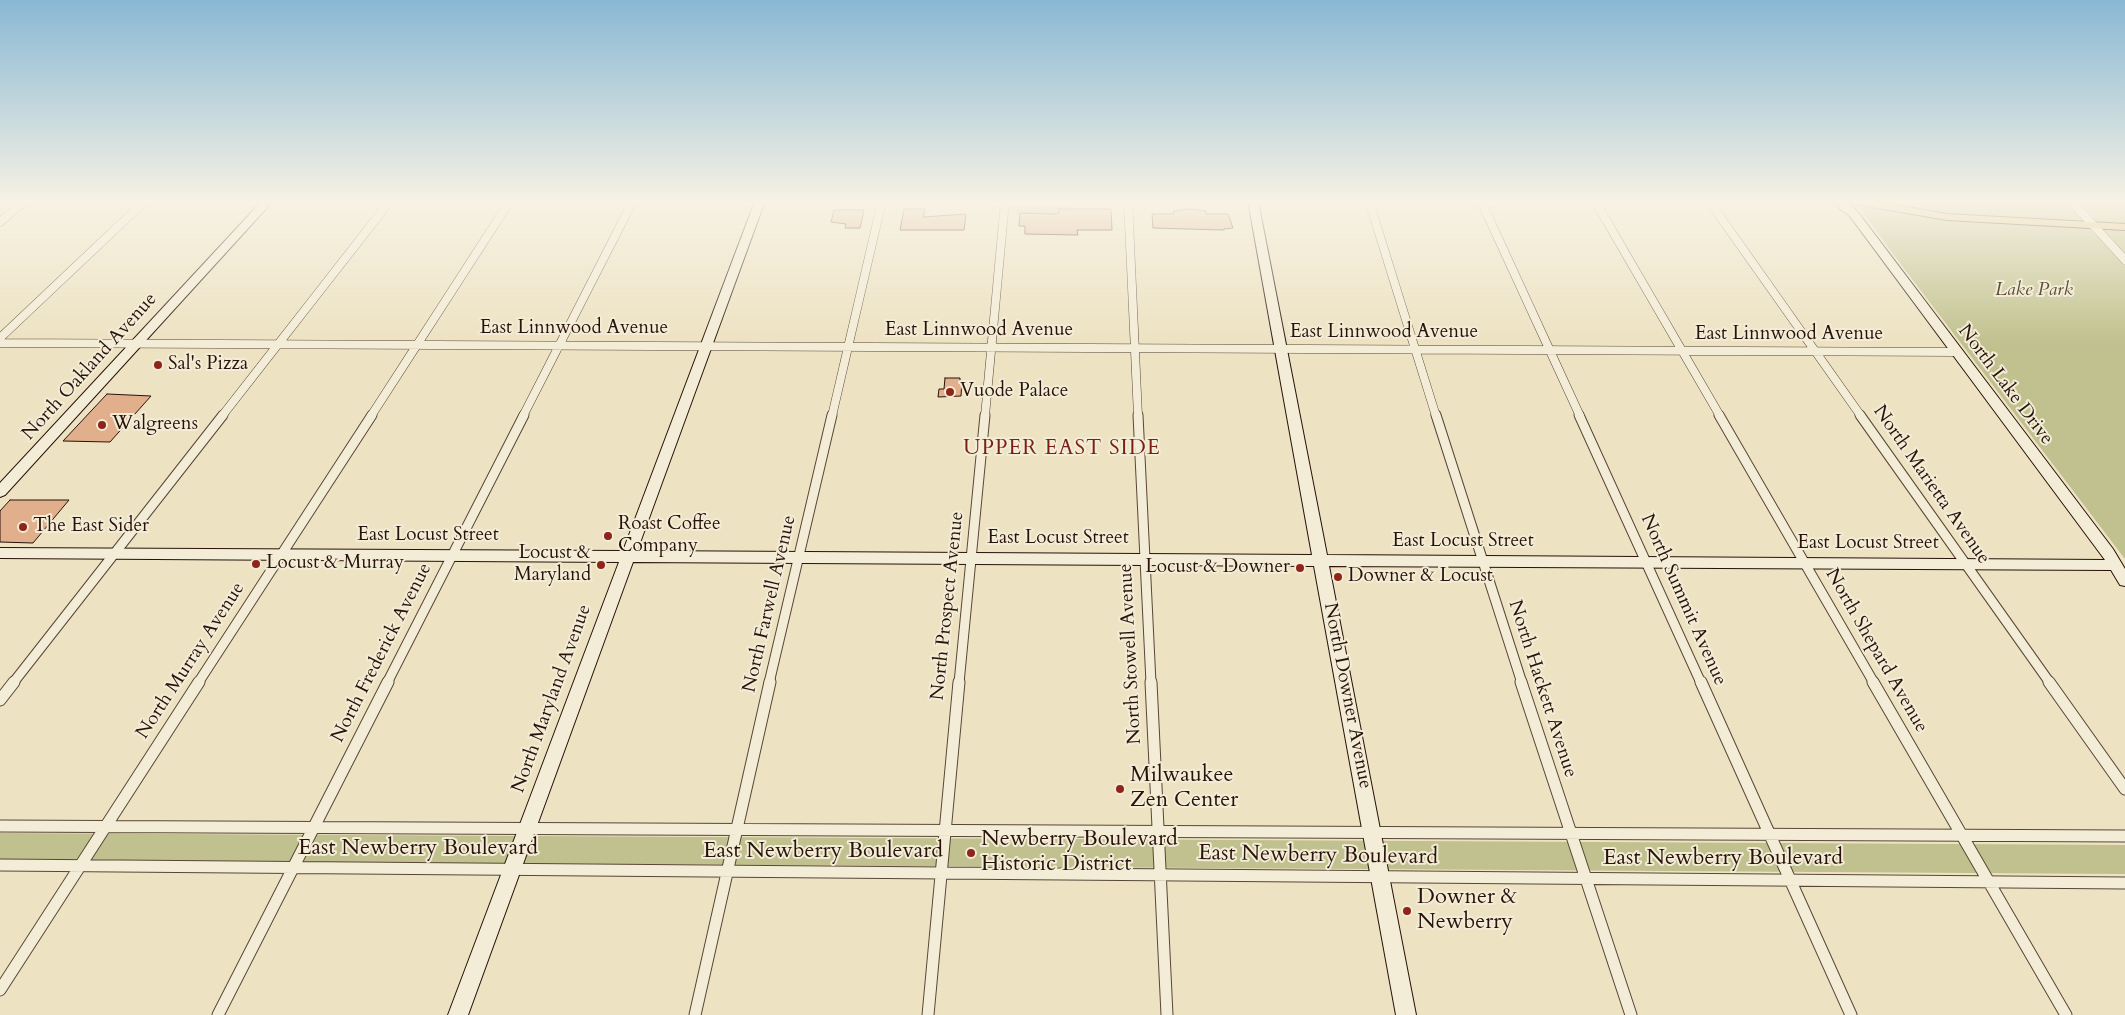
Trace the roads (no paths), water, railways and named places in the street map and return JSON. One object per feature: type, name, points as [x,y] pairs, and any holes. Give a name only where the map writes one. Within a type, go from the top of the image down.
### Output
[{"type":"main road","name":"North Oakland Avenue","points":[[0,492],[224,248]]},
{"type":"main road","name":"North Maryland Avenue","points":[[458,1015],[742,248]]},
{"type":"main road","name":"North Downer Avenue","points":[[1262,248],[1406,1015]]},
{"type":"main road","name":"North Lake Drive","points":[[1883,248],[1957,352],[2116,565],[2125,581]]},
{"type":"main road","name":"East Locust Street","points":[[0,553],[2116,565]]},
{"type":"street","points":[[0,341],[96,248]]},
{"type":"street","points":[[0,700],[353,248]]},
{"type":"street","name":"North Murray Avenue","points":[[0,990],[479,248]]},
{"type":"street","name":"North Frederick Avenue","points":[[218,1015],[609,248]]},
{"type":"street","name":"North Farwell Avenue","points":[[695,1015],[735,829],[871,248]]},
{"type":"street","name":"North Prospect Avenue","points":[[928,1015],[1000,248]]},
{"type":"street","name":"North Stowell Avenue","points":[[1130,248],[1167,1015]]},
{"type":"street","name":"North Hackett Avenue","points":[[1384,248],[1482,562],[1631,1015]]},
{"type":"street","name":"North Summit Avenue","points":[[1502,248],[1851,1015]]},
{"type":"street","name":"North Shepard Avenue","points":[[1622,248],[2066,1015]]},
{"type":"street","name":"North Marietta Avenue","points":[[1742,248],[2125,790]]},
{"type":"street","points":[[2115,248],[2125,260]]},
{"type":"street","name":"East Linnwood Avenue","points":[[0,341],[136,344],[706,345],[1957,352]]},
{"type":"street","name":"East Newberry Boulevard","points":[[0,826],[2125,836]]},
{"type":"street","name":"East Newberry Boulevard","points":[[0,865],[2125,883]]},
{"type":"place","name":"Sal's Pizza","points":[[158,365]]},
{"type":"place","name":"Vuode Palace","points":[[950,392]]},
{"type":"place","name":"Walgreens","points":[[102,425]]},
{"type":"place","name":"The East Sider","points":[[23,527]]},
{"type":"place","name":"Roast Coffee Company","points":[[608,536]]},
{"type":"place","name":"Locust & Murray","points":[[256,564]]},
{"type":"place","name":"Locust & Maryland","points":[[601,565]]},
{"type":"place","name":"Locust & Downer","points":[[1300,568]]},
{"type":"place","name":"Downer & Locust","points":[[1338,577]]},
{"type":"place","name":"Milwaukee Zen Center","points":[[1120,789]]},
{"type":"place","name":"Newberry Boulevard Historic District","points":[[971,853]]},
{"type":"place","name":"Downer & Newberry","points":[[1407,911]]},
{"type":"district","name":"UPPER EAST SIDE","points":[[1062,449]]},
{"type":"park label","name":"Lake Park","points":[[2034,291]]}]
